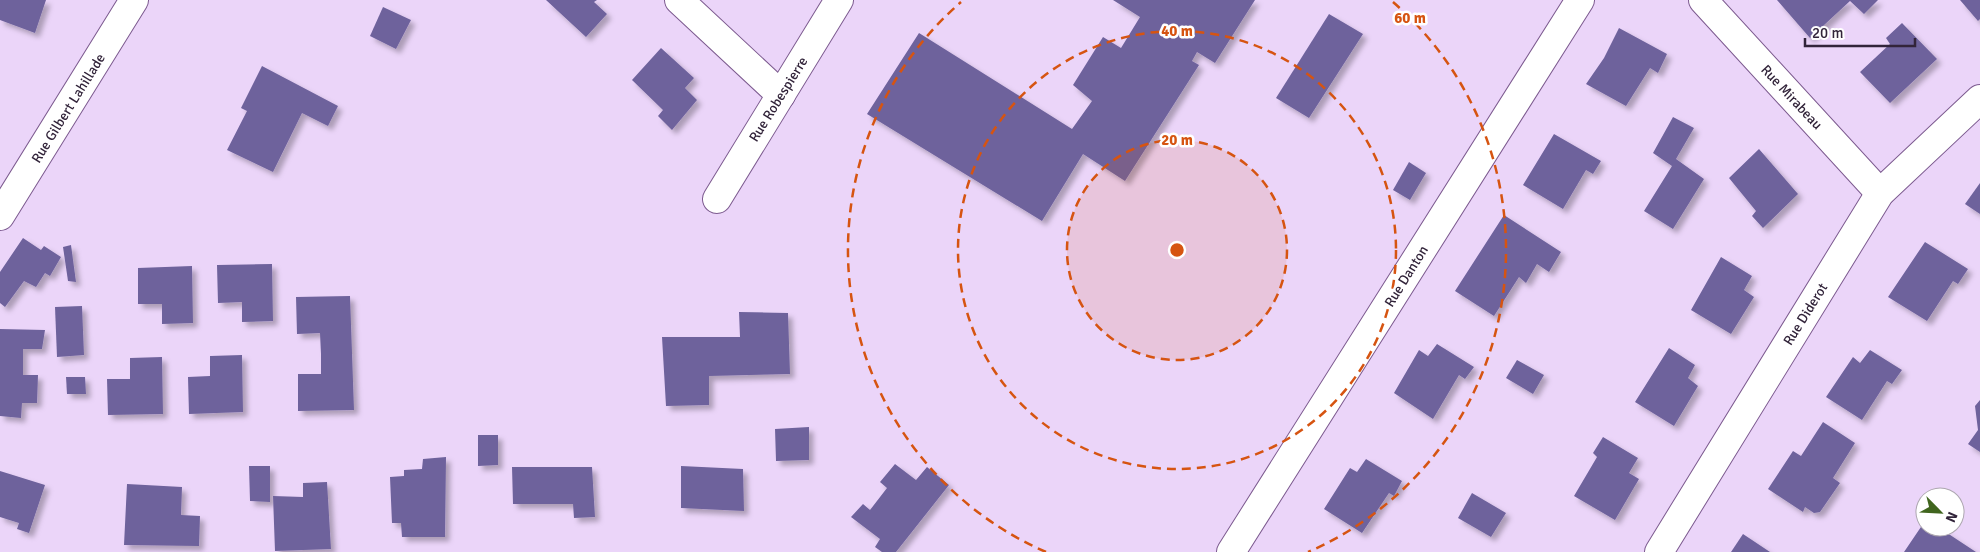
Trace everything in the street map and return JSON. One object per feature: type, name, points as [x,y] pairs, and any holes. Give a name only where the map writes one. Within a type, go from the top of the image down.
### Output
[{"type":"street","name":"Rue Gilbert Lahillade","points":[[0,216],[134,0]]},
{"type":"street","points":[[679,0],[781,95]]},
{"type":"street","name":"Rue Robespierre","points":[[717,198],[839,0]]},
{"type":"street","name":"Rue Danton","points":[[1231,552],[1580,0]]},
{"type":"street","name":"Rue Mirabeau","points":[[1703,0],[1880,193]]},
{"type":"street","name":"Rue Diderot","points":[[1658,552],[1880,193],[1980,99]]},
{"type":"building","points":[[0,0],[46,0],[35,33],[0,20]]},
{"type":"building","points":[[546,0],[597,0],[594,2],[607,14],[586,37]]},
{"type":"building","points":[[1113,0],[1255,0],[1215,63],[1197,52],[1192,61],[1199,65],[1125,181],[1083,154],[1042,221],[867,114],[919,33],[1072,129],[1092,101],[1073,85],[1103,37],[1121,48],[1140,17]]},
{"type":"building","points":[[1777,0],[1878,0],[1864,14],[1850,1],[1810,38]]},
{"type":"building","points":[[1960,0],[1980,0],[1980,19],[1978,21]]},
{"type":"building","points":[[383,7],[411,20],[396,49],[370,36]]},
{"type":"building","points":[[1329,14],[1363,34],[1309,118],[1276,98]]},
{"type":"building","points":[[1902,23],[1937,59],[1890,103],[1860,72],[1890,44],[1886,38]]},
{"type":"building","points":[[1619,28],[1667,54],[1658,73],[1650,68],[1626,106],[1586,84],[1604,58]]},
{"type":"building","points":[[661,48],[694,78],[685,88],[697,100],[672,130],[658,116],[663,110],[632,80]]},
{"type":"building","points":[[262,66],[338,106],[328,126],[302,113],[273,172],[227,150],[247,111],[241,108]]},
{"type":"building","points":[[1673,117],[1694,128],[1676,159],[1704,179],[1673,229],[1644,211],[1672,166],[1653,153]]},
{"type":"building","points":[[1554,134],[1601,161],[1593,174],[1586,170],[1563,209],[1523,185]]},
{"type":"building","points":[[1759,149],[1798,194],[1763,228],[1752,216],[1756,211],[1729,178]]},
{"type":"building","points":[[1409,162],[1426,173],[1410,200],[1393,190]]},
{"type":"building","points":[[1980,183],[1980,214],[1965,204]]},
{"type":"building","points":[[1504,215],[1561,252],[1549,272],[1537,264],[1526,283],[1519,277],[1494,316],[1455,291]]},
{"type":"building","points":[[23,238],[41,250],[44,246],[61,257],[50,276],[45,273],[36,287],[24,281],[5,307],[0,303],[0,272]]},
{"type":"building","points":[[1925,242],[1968,269],[1958,284],[1953,281],[1927,321],[1888,297]]},
{"type":"building","points":[[71,245],[76,282],[68,281],[63,247]]},
{"type":"building","points":[[1721,257],[1752,276],[1744,290],[1754,297],[1731,334],[1691,310]]},
{"type":"building","points":[[272,264],[273,321],[242,322],[242,302],[218,303],[217,265]]},
{"type":"building","points":[[192,266],[193,323],[162,324],[162,304],[138,304],[138,268]]},
{"type":"building","points":[[350,296],[354,410],[298,411],[298,374],[321,374],[321,354],[320,333],[297,334],[296,297]]},
{"type":"building","points":[[82,306],[84,355],[57,357],[55,307]]},
{"type":"building","points":[[739,312],[788,313],[790,374],[709,376],[709,405],[666,406],[662,337],[740,337]]},
{"type":"building","points":[[0,329],[45,330],[42,349],[23,349],[23,375],[38,375],[37,403],[22,403],[21,418],[0,416]]},
{"type":"building","points":[[1437,344],[1474,367],[1465,379],[1459,375],[1433,419],[1394,393],[1419,350],[1428,356]]},
{"type":"building","points":[[1669,348],[1695,365],[1688,378],[1698,386],[1674,426],[1635,402]]},
{"type":"building","points":[[1870,350],[1902,370],[1892,384],[1887,381],[1862,420],[1826,397],[1853,357],[1860,363]]},
{"type":"building","points":[[242,355],[243,412],[189,414],[188,377],[210,376],[210,356]]},
{"type":"building","points":[[162,357],[163,414],[108,415],[107,379],[130,379],[130,358]]},
{"type":"building","points":[[1517,360],[1544,375],[1533,394],[1506,378]]},
{"type":"building","points":[[66,377],[85,377],[86,394],[67,394]]},
{"type":"building","points":[[1980,400],[1980,452],[1968,444],[1978,430],[1975,406]]},
{"type":"building","points":[[1823,422],[1855,443],[1833,478],[1840,483],[1820,512],[1814,513],[1805,507],[1803,512],[1768,489],[1793,451],[1801,456]]},
{"type":"building","points":[[809,427],[809,460],[776,461],[775,429]]},
{"type":"building","points":[[478,435],[498,435],[498,465],[478,466]]},
{"type":"building","points":[[1603,437],[1638,458],[1629,473],[1639,479],[1615,520],[1574,496],[1597,457],[1593,453]]},
{"type":"building","points":[[446,457],[445,537],[402,537],[401,523],[392,523],[390,477],[404,476],[404,470],[422,469],[423,459]]},
{"type":"building","points":[[1366,459],[1402,481],[1394,496],[1389,493],[1362,533],[1324,509],[1350,468],[1357,472]]},
{"type":"building","points":[[895,464],[916,480],[927,467],[949,485],[896,552],[882,552],[875,547],[880,539],[851,517],[863,504],[870,510],[887,488],[880,482]]},
{"type":"building","points":[[249,466],[270,466],[270,502],[250,501]]},
{"type":"building","points":[[681,466],[743,469],[744,511],[681,508]]},
{"type":"building","points":[[512,467],[592,467],[595,517],[574,518],[573,504],[513,504]]},
{"type":"building","points":[[0,471],[45,485],[29,533],[17,529],[19,523],[0,517]]},
{"type":"building","points":[[327,482],[331,549],[275,551],[273,496],[303,497],[303,483]]},
{"type":"building","points":[[127,484],[182,487],[181,515],[200,516],[199,546],[124,545]]},
{"type":"building","points":[[1472,493],[1506,513],[1491,537],[1458,518]]},
{"type":"building","points":[[1743,534],[1770,552],[1731,552]]},
{"type":"building","points":[[1915,536],[1953,537],[1976,552],[1904,552]]}]
